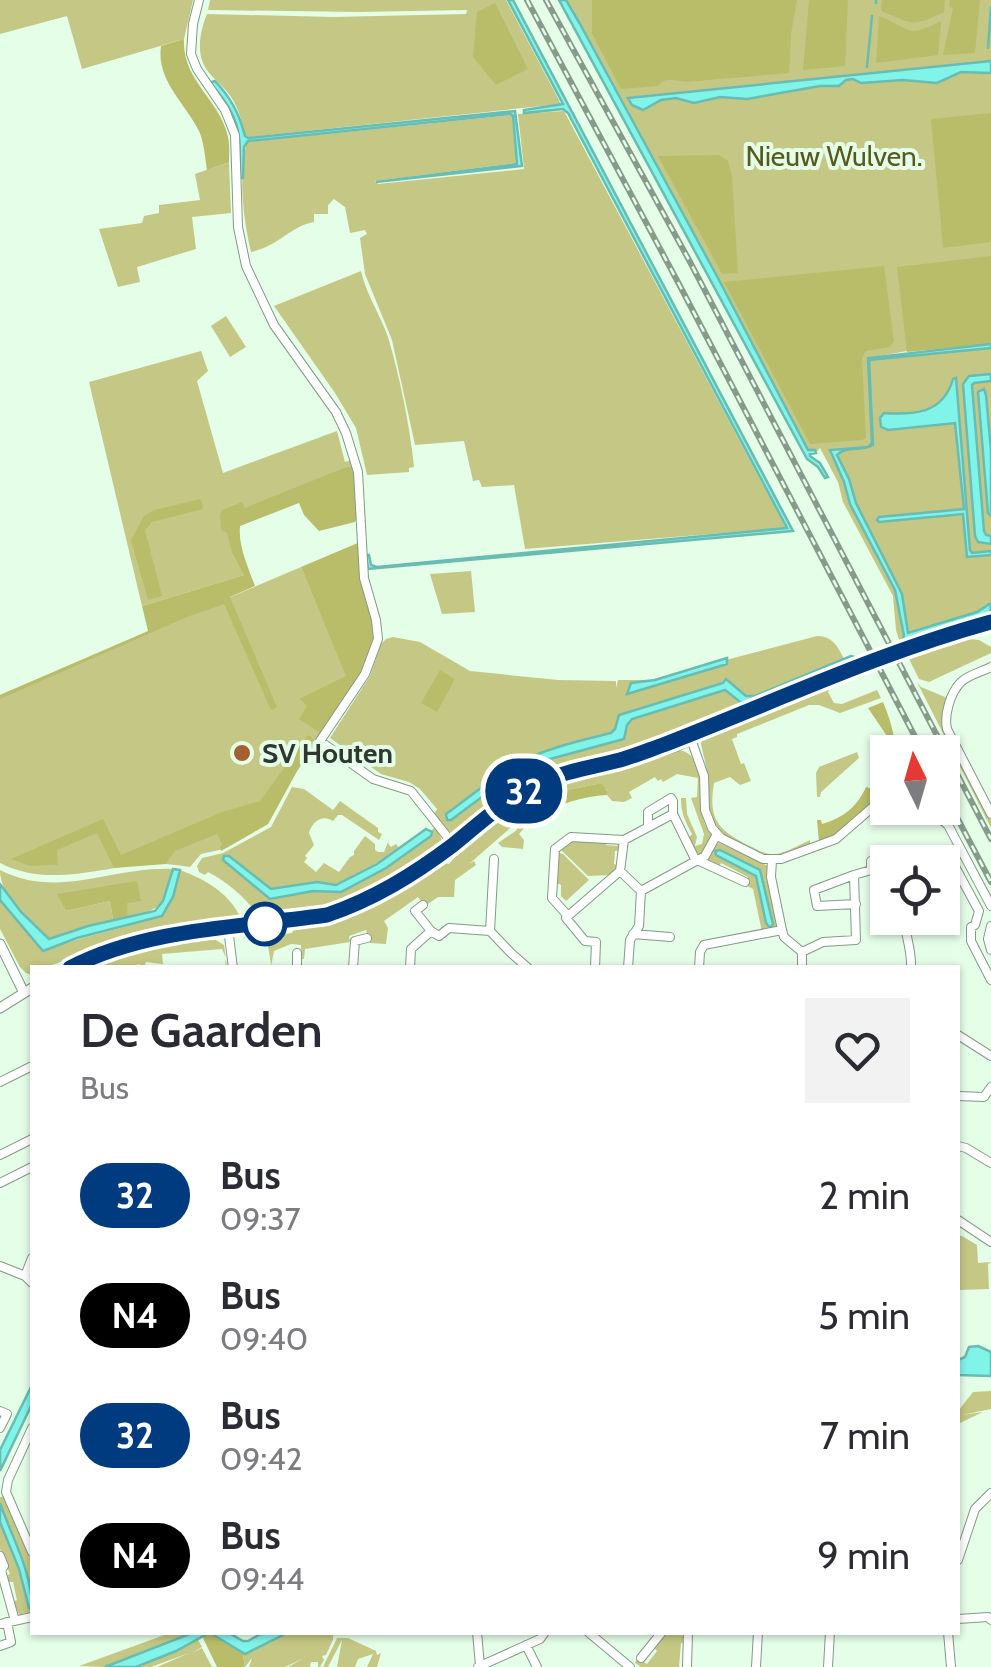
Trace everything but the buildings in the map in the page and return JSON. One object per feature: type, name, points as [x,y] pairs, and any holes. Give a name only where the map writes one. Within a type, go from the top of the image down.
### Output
[{"type":"main road","points":[[76,965],[130,943],[327,915],[349,908],[387,890],[541,782],[568,772],[653,754],[880,658],[991,622]]},
{"type":"main road","points":[[0,944],[28,991],[0,1008]]},
{"type":"street","points":[[199,0],[192,24],[191,54],[196,69],[232,126],[238,228],[246,266],[274,325],[336,412],[358,472],[364,578],[378,633],[376,649],[365,674],[320,740],[374,779],[411,791],[454,844]]},
{"type":"street","points":[[991,668],[960,683],[945,722],[991,814]]},
{"type":"street","points":[[690,738],[704,776],[706,815],[716,834],[772,860],[782,860],[836,838],[868,811]]},
{"type":"street","points":[[648,827],[648,812],[671,798],[672,814],[695,859],[745,882]]},
{"type":"street","points":[[595,965],[596,942],[585,941],[552,898],[555,850],[571,836],[624,840],[672,814]]},
{"type":"street","points":[[948,825],[991,906]]},
{"type":"street","points":[[640,891],[705,856],[716,834]]},
{"type":"street","points":[[568,916],[620,870],[624,840]]},
{"type":"street","points":[[490,931],[494,859]]},
{"type":"street","points":[[772,860],[771,878],[782,930],[802,952],[802,965]]},
{"type":"street","points":[[620,870],[640,891],[638,926],[630,940],[628,965]]},
{"type":"street","points":[[856,904],[817,906],[814,890],[870,871]]},
{"type":"street","points":[[854,875],[856,940]]},
{"type":"street","points":[[960,877],[978,911],[970,941],[991,980]]},
{"type":"street","points":[[423,905],[415,911],[439,936],[449,928],[490,931],[525,965]]},
{"type":"street","points":[[991,926],[991,950]]},
{"type":"street","points":[[228,928],[233,965]]},
{"type":"street","points":[[410,965],[411,949],[431,930]]},
{"type":"street","points":[[700,965],[704,945],[782,930]]},
{"type":"street","points":[[634,934],[670,937]]},
{"type":"street","points":[[907,935],[911,965]]},
{"type":"street","points":[[354,965],[355,941],[367,938]]},
{"type":"street","points":[[802,952],[823,942],[868,940]]},
{"type":"street","points":[[297,953],[297,965]]},
{"type":"street","points":[[960,1035],[991,1056]]},
{"type":"street","points":[[0,1082],[30,1067]]},
{"type":"street","points":[[960,1096],[984,1097],[991,1086]]},
{"type":"street","points":[[0,1155],[30,1140]]},
{"type":"street","points":[[960,1146],[991,1162]]},
{"type":"street","points":[[0,1183],[30,1168]]},
{"type":"street","points":[[960,1221],[991,1242]]},
{"type":"street","points":[[0,1266],[29,1280]]},
{"type":"street","points":[[0,1411],[7,1414],[0,1428]]},
{"type":"street","points":[[30,1433],[3,1492],[30,1548]]},
{"type":"street","points":[[23,1451],[30,1455]]},
{"type":"street","points":[[962,1533],[976,1509],[991,1494]]},
{"type":"street","points":[[0,1556],[11,1642],[0,1646]]},
{"type":"street","points":[[960,1619],[991,1620]]},
{"type":"street","points":[[477,1635],[479,1666],[542,1635]]},
{"type":"street","points":[[591,1635],[630,1667]]},
{"type":"street","points":[[601,1644],[608,1635]]},
{"type":"street","points":[[642,1658],[660,1635]]},
{"type":"street","points":[[686,1667],[688,1635]]},
{"type":"street","points":[[756,1667],[758,1635]]},
{"type":"street","points":[[828,1667],[830,1635]]},
{"type":"street","points":[[948,1635],[951,1667]]},
{"type":"street","points":[[526,1645],[537,1667]]},
{"type":"green space","points":[[0,0],[193,0],[184,39],[82,69],[67,16],[0,34]]},
{"type":"green space","points":[[210,0],[506,0],[561,104],[249,137],[231,97],[202,60],[200,37],[207,14],[333,17],[466,14],[467,10],[208,10]]},
{"type":"green space","name":"Nieuw Wulven.","points":[[566,0],[991,0],[991,342],[907,351],[868,361],[991,348],[991,374],[969,376],[963,384],[975,536],[981,544],[991,544],[991,551],[970,550],[956,378],[935,406],[916,412],[884,413],[888,430],[955,423],[964,509],[878,518],[895,521],[964,514],[967,556],[991,555],[991,603],[977,612],[908,633],[902,594],[856,503],[838,456],[852,448],[830,453],[850,504],[895,590],[904,636],[900,643],[893,596],[843,502],[838,482],[820,448],[816,453],[808,450]]},
{"type":"green space","points":[[592,0],[797,0],[789,73],[685,82],[667,80],[658,86],[621,89],[592,34]]},
{"type":"green space","points":[[809,0],[848,0],[845,66],[803,70]]},
{"type":"green space","points":[[882,0],[945,0],[944,12],[912,22],[881,11]]},
{"type":"green space","points":[[950,0],[980,0],[975,53],[943,55],[953,8],[949,7]]},
{"type":"green space","points":[[495,3],[528,69],[496,85],[473,57],[477,12]]},
{"type":"green space","points":[[879,16],[914,31],[941,21],[938,55],[876,63]]},
{"type":"green space","points":[[184,39],[189,67],[224,124],[229,140],[229,162],[207,170],[199,131],[163,70],[161,46]]},
{"type":"green space","points":[[564,111],[786,528],[525,549],[514,485],[482,487],[479,480],[473,481],[464,441],[415,445],[392,340],[365,274],[360,238],[367,234],[365,230],[350,233],[345,207],[334,199],[328,205],[328,214],[314,214],[314,222],[251,252],[243,197],[247,142],[512,115],[516,163],[375,181],[378,184],[524,169],[518,114]]},
{"type":"green space","points":[[991,113],[991,242],[943,248],[931,119]]},
{"type":"green space","points":[[719,155],[728,161],[732,176],[738,273],[722,274],[658,156]]},
{"type":"green space","points":[[229,162],[231,213],[192,217],[196,249],[137,267],[140,282],[118,287],[99,229],[142,223],[144,216],[159,213],[159,205],[200,200],[195,174]]},
{"type":"green space","points":[[991,256],[991,344],[907,352],[897,267]]},
{"type":"green space","points":[[884,266],[894,341],[890,347],[866,351],[862,358],[866,438],[810,444],[724,282]]},
{"type":"green space","points":[[361,271],[397,369],[414,467],[409,472],[367,475],[356,428],[274,306]]},
{"type":"green space","points":[[226,316],[246,347],[230,357],[211,326]]},
{"type":"green space","points":[[201,351],[208,371],[197,381],[223,473],[337,431],[345,462],[354,459],[355,468],[348,466],[227,513],[244,575],[142,606],[89,382]]},
{"type":"green space","points":[[991,381],[991,450],[986,392],[978,392],[991,516],[988,536],[984,531],[972,385]]},
{"type":"green space","points":[[348,466],[355,468],[359,511],[355,522],[319,531],[299,503],[240,526],[242,549],[255,586],[230,597],[277,707],[271,710],[224,604],[0,699],[0,695],[148,631],[142,606],[244,575],[227,533],[221,530],[222,510],[242,502],[245,508]]},
{"type":"green space","points":[[201,499],[203,509],[152,522],[145,530],[162,596],[148,600],[131,540],[144,516],[154,510]]},
{"type":"green space","points":[[360,542],[362,577],[375,637],[369,663],[322,734],[299,719],[307,706],[299,699],[346,676],[301,567]]},
{"type":"green space","points":[[301,567],[347,676],[300,700],[307,705],[322,734],[268,824],[224,849],[201,854],[190,867],[150,864],[56,875],[18,870],[0,863],[0,695]]},
{"type":"green space","points":[[471,571],[475,612],[442,614],[430,574]]},
{"type":"green space","points":[[817,636],[834,643],[844,659],[755,696],[745,696],[727,679],[619,715],[611,733],[528,759],[446,814],[451,820],[498,785],[539,762],[624,739],[632,719],[722,691],[730,692],[742,703],[771,698],[643,750],[567,770],[461,832],[452,833],[444,828],[434,814],[437,809],[420,789],[381,774],[330,738],[370,676],[381,644],[393,637],[420,642],[470,671],[616,681],[616,688],[618,680],[650,680]]},
{"type":"green space","points":[[969,639],[991,647],[991,653],[929,682],[919,679],[909,659]]},
{"type":"green space","points":[[440,670],[455,679],[437,712],[421,703]]},
{"type":"green space","points":[[833,681],[828,692],[834,703],[842,704],[877,690],[881,698],[840,713],[809,705],[737,734],[732,739],[751,781],[740,785],[730,777],[714,783],[714,815],[730,835],[769,854],[810,840],[810,845],[775,857],[765,856],[721,834],[710,814],[702,740]]},
{"type":"green space","points":[[917,682],[947,700],[942,717],[944,735]]},
{"type":"green space","points":[[883,702],[893,735],[886,735],[868,708]]},
{"type":"green space","points":[[308,735],[317,742],[268,824],[221,851],[217,834],[175,851],[166,864],[114,868],[97,833],[57,850],[58,865],[30,866],[11,859],[103,819],[121,855],[222,812],[260,801]]},
{"type":"green space","points":[[680,750],[697,765],[702,814],[712,834],[701,854],[696,853],[689,838],[692,834],[681,803],[681,798],[686,798],[687,814],[697,837],[695,846],[702,844],[704,834],[691,798],[697,797],[698,778],[677,774],[663,782],[655,777],[629,792],[632,798],[624,802],[612,801],[607,790],[597,784],[568,790],[532,814],[535,816],[519,834],[524,840],[523,849],[498,843],[517,830],[515,824],[469,864],[474,861],[476,865],[455,880],[454,897],[438,897],[425,906],[418,897],[384,921],[388,928],[386,944],[370,943],[366,930],[349,936],[350,942],[305,949],[304,959],[300,959],[301,945],[291,944],[274,951],[270,965],[267,940],[270,936],[292,933],[294,929],[367,906],[438,862],[449,864],[490,821],[535,789],[573,774]]},
{"type":"green space","points":[[857,752],[859,758],[817,797],[819,767]]},
{"type":"green space","points":[[960,761],[991,820],[991,828],[960,767]]},
{"type":"green space","points":[[602,784],[607,795],[531,814],[568,790]]},
{"type":"green space","points":[[292,787],[304,789],[333,810],[340,801],[382,834],[379,840],[342,815],[333,821],[318,820],[309,833],[314,845],[304,862],[316,872],[324,863],[339,872],[365,836],[378,852],[384,852],[390,837],[391,847],[396,844],[400,850],[336,885],[312,882],[274,889],[230,856],[225,858],[270,899],[350,888],[402,858],[436,826],[443,843],[394,881],[356,900],[257,914],[228,885],[208,872],[199,872],[197,866],[202,858],[223,853],[271,827]]},
{"type":"green space","points":[[866,787],[870,788],[870,812],[819,842],[817,820],[822,824],[843,815]]},
{"type":"green space","points":[[571,839],[605,841],[606,845],[617,846],[620,842],[621,850],[615,851],[614,864],[619,867],[612,875],[588,876],[560,849]]},
{"type":"green space","points":[[719,843],[768,866],[777,928],[762,932],[753,889],[745,885],[748,877],[709,861]],"holes":[[[715,851],[755,867],[763,879],[773,924],[770,928],[756,876]]]},
{"type":"green space","points":[[557,852],[589,880],[566,901],[557,883]]},
{"type":"green space","points":[[173,869],[161,903],[150,911],[128,917],[126,903],[58,894],[66,911],[110,901],[113,920],[48,939],[10,899],[0,870],[43,882],[65,882]]},
{"type":"green space","points":[[180,870],[215,888],[241,918],[123,937],[62,962],[30,965],[30,974],[20,967],[0,929],[0,900],[43,951],[162,916]]},
{"type":"green space","points":[[137,881],[141,901],[127,903],[128,917],[113,920],[110,901],[66,911],[57,894]]},
{"type":"green space","points":[[214,939],[224,945],[226,957],[222,949],[162,954],[163,964],[96,965],[135,952]]},
{"type":"green space","points":[[960,1236],[977,1245],[978,1263],[991,1262],[989,1289],[960,1290]]},
{"type":"green space","points":[[991,1391],[991,1409],[962,1415],[983,1412],[960,1423],[960,1408],[973,1392]]},
{"type":"green space","points":[[3,1497],[8,1503],[30,1558],[30,1590],[23,1562],[0,1503]]},
{"type":"green space","points":[[0,1522],[19,1569],[30,1614],[21,1616],[16,1611],[13,1582],[8,1582],[6,1576],[10,1574],[0,1549]]},
{"type":"green space","points":[[164,1635],[187,1635],[105,1667],[79,1666]]},
{"type":"green space","points":[[214,1635],[243,1654],[245,1667],[217,1667],[202,1636]]},
{"type":"green space","points":[[283,1635],[333,1635],[320,1667],[318,1662],[311,1662],[310,1667],[288,1667],[302,1659],[285,1667],[249,1667],[252,1658],[245,1667],[243,1654]]},
{"type":"green space","points":[[663,1635],[685,1637],[679,1667],[641,1667],[635,1663],[637,1658],[647,1664],[657,1651],[653,1647]]},
{"type":"green space","points":[[197,1638],[202,1647],[192,1653],[202,1648],[212,1667],[157,1667],[189,1653],[151,1667],[136,1667],[190,1644]]},
{"type":"green space","points":[[337,1638],[348,1638],[377,1655],[381,1653],[377,1667],[367,1667],[373,1654],[358,1659],[355,1667],[337,1667],[342,1640],[328,1667],[323,1667]]},
{"type":"water","points":[[508,0],[513,0],[793,531],[368,569],[366,555],[371,565],[377,567],[787,528],[568,113],[563,109],[524,113],[563,104]]},
{"type":"water","points":[[559,0],[566,0],[580,24],[808,450],[815,450],[810,456],[820,463],[828,477],[807,459]]},
{"type":"water","points":[[991,61],[991,73],[961,72],[937,83],[861,83],[853,79],[839,86],[747,99],[720,97],[694,103],[676,98],[661,100],[643,110],[628,98]]},
{"type":"water","points":[[215,81],[234,106],[248,138],[515,111],[522,166],[376,182],[517,164],[511,114],[248,141],[240,178],[237,128],[229,108],[212,85]]},
{"type":"water","points":[[991,344],[991,348],[869,360],[873,445],[869,447],[864,448],[845,450],[837,455],[856,503],[902,594],[908,633],[977,612],[991,603],[990,617],[933,634],[771,698],[744,705],[725,690],[632,719],[624,739],[539,762],[447,820],[446,814],[516,765],[549,750],[611,733],[619,715],[726,679],[746,696],[755,696],[851,656],[859,658],[902,642],[895,590],[850,504],[830,450],[868,447],[872,443],[868,358]]},
{"type":"water","points":[[991,374],[991,381],[972,385],[984,531],[991,536],[991,544],[978,542],[975,536],[963,384],[969,376]]},
{"type":"water","points":[[956,378],[970,550],[991,551],[991,555],[967,557],[963,514],[877,520],[964,509],[955,423],[888,430],[881,427],[880,418],[884,413],[916,412],[935,406]]},
{"type":"water","points":[[984,389],[991,450],[991,516],[978,392]]},
{"type":"water","points":[[727,658],[727,664],[627,694],[631,683],[655,680]]},
{"type":"water","points":[[426,829],[432,832],[431,836],[386,868],[341,892],[313,891],[270,899],[223,860],[229,856],[271,889],[317,882],[336,885],[377,864]]},
{"type":"water","points":[[715,851],[760,870],[773,924],[770,928],[756,876],[716,855]]},
{"type":"water","points":[[173,869],[180,870],[173,897],[162,916],[43,951],[0,900],[0,884],[49,939],[155,911],[163,901]]},
{"type":"water","points":[[969,1347],[991,1352],[991,1376],[960,1375],[960,1359]]},
{"type":"water","points":[[30,1389],[30,1408],[0,1471],[0,1450]]},
{"type":"water","points":[[0,1503],[25,1569],[30,1609],[19,1569],[0,1522]]},
{"type":"water","points":[[187,1635],[205,1635],[136,1667],[105,1667]]},
{"type":"water","points":[[214,1635],[232,1635],[248,1641],[258,1635],[283,1635],[245,1654]]},
{"type":"waterway","points":[[988,48],[991,7]]},
{"type":"waterway","points":[[867,67],[872,16]]},
{"type":"railway","points":[[527,0],[914,735]]},
{"type":"railway","points":[[546,0],[689,260],[991,839]]},
{"type":"railway","points":[[960,823],[991,882]]},
{"type":"bus line","name":"32","points":[[75,965],[130,943],[327,915],[349,908],[425,866],[541,782],[626,759],[880,658],[991,622]]},
{"type":"place","name":"SV Houten","points":[[242,753]]}]
